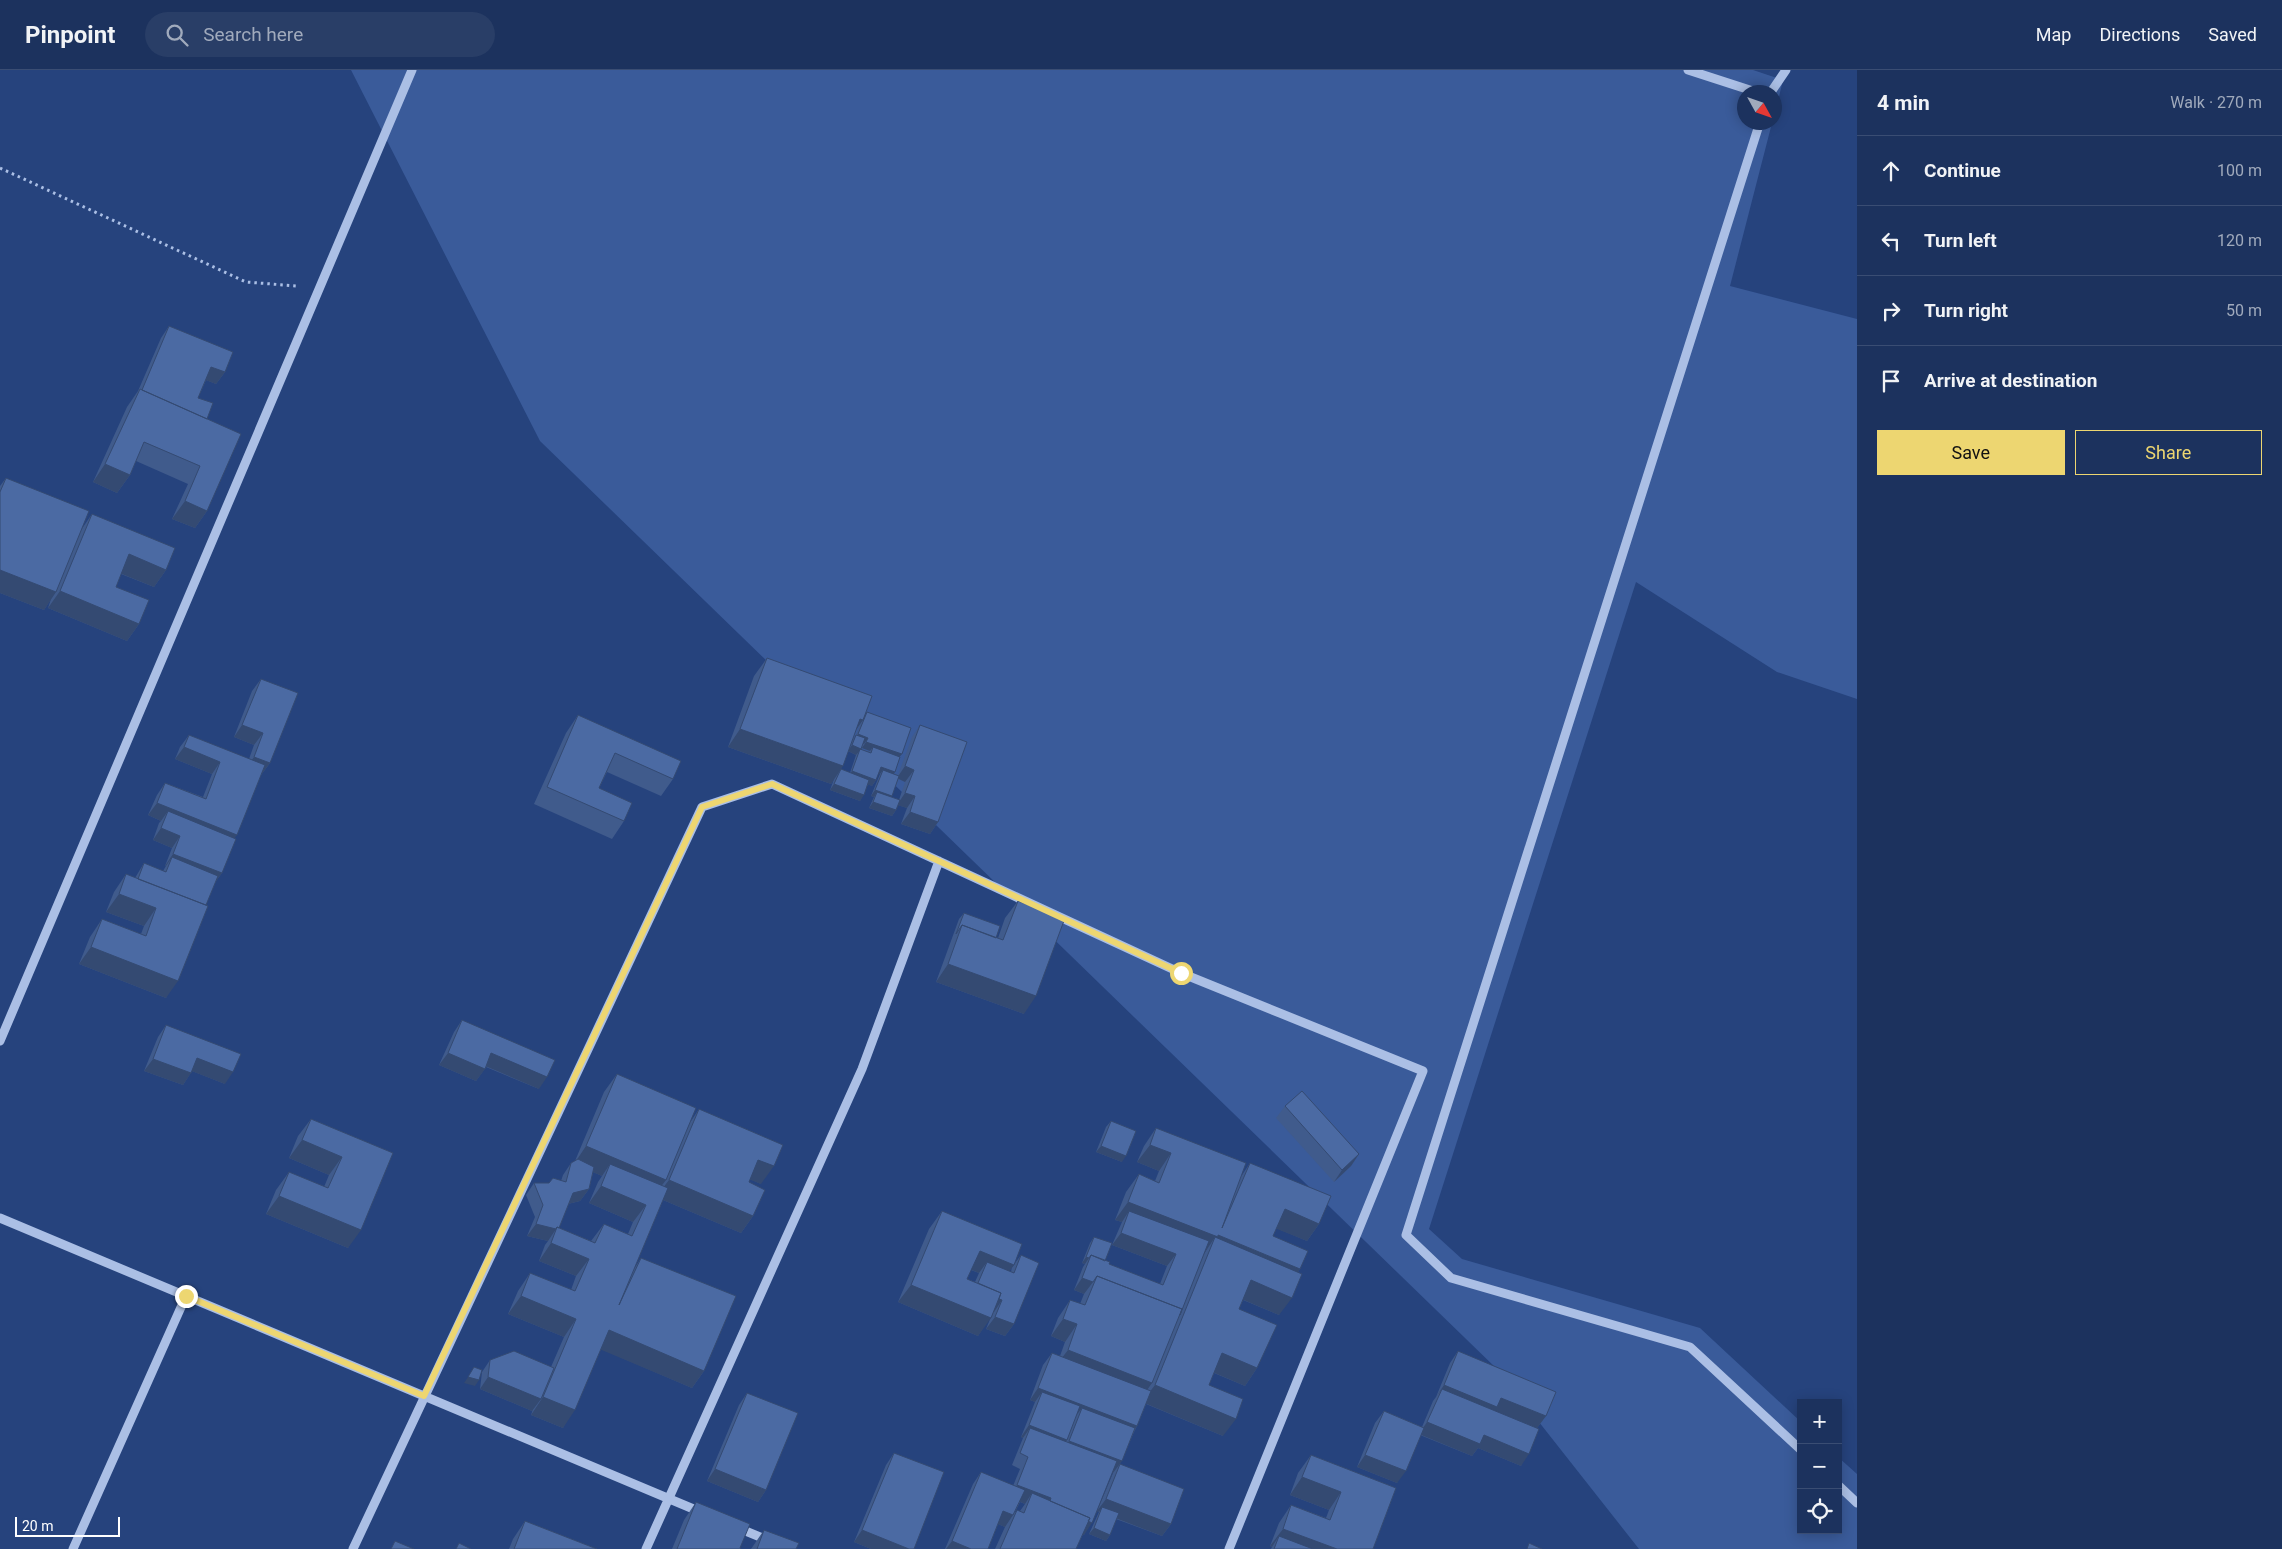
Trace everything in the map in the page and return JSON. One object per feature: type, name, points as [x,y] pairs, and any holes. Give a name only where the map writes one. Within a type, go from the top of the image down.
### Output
[{"type":"street","points":[[0,1041],[412,70]]},
{"type":"street","points":[[1688,70],[1737,86]]},
{"type":"street","points":[[1776,85],[1786,70]]},
{"type":"street","points":[[1757,130],[1406,1235],[1451,1278],[1690,1346],[1797,1446]]},
{"type":"street","points":[[353,1549],[702,807],[772,784],[1181,973],[1423,1072],[1229,1549]]},
{"type":"street","points":[[646,1549],[667,1498],[862,1069],[939,861]]},
{"type":"street","points":[[0,1218],[711,1516]]},
{"type":"street","points":[[74,1549],[186,1296]]},
{"type":"street","points":[[1842,1489],[1857,1503]]},
{"type":"street","points":[[728,1524],[789,1549]]},
{"type":"path","points":[[0,168],[246,282],[319,288]]},
{"type":"shaded area","points":[[351,70],[1753,70],[1783,80],[1782,85],[1737,85],[1737,130],[1770,130],[1730,286],[1857,319],[1857,699],[1777,672],[1636,582],[1429,1229],[1462,1259],[1700,1328],[1797,1418],[1797,1534],[1842,1534],[1842,1461],[1857,1474],[1857,1549],[1639,1549],[1498,1370],[540,441]]},
{"type":"building","points":[[169,326],[233,352],[225,372],[211,367],[198,398],[213,403],[207,419],[142,390]]},
{"type":"building","points":[[140,389],[241,434],[207,511],[185,501],[200,466],[144,442],[130,475],[105,464]]},
{"type":"building","points":[[6,478],[89,511],[56,592],[0,570],[0,492]]},
{"type":"building","points":[[92,514],[175,548],[166,570],[129,554],[116,587],[149,600],[139,624],[60,591]]},
{"type":"building","points":[[767,658],[872,696],[863,720],[860,719],[843,766],[740,729]]},
{"type":"building","points":[[261,679],[298,693],[270,763],[254,757],[263,733],[242,725]]},
{"type":"building","points":[[867,712],[911,728],[902,754],[866,742],[868,738],[858,734]]},
{"type":"building","points":[[578,715],[681,761],[673,779],[615,753],[599,788],[632,803],[624,821],[547,787]]},
{"type":"building","points":[[920,725],[967,742],[938,822],[910,812],[915,796],[905,793],[914,770],[905,766]]},
{"type":"building","points":[[189,735],[265,765],[237,835],[157,803],[165,783],[206,799],[220,762],[184,747]]},
{"type":"building","points":[[856,735],[865,738],[861,749],[852,745]]},
{"type":"building","points":[[873,747],[900,757],[895,772],[881,767],[876,780],[852,771],[860,749],[871,753]]},
{"type":"building","points":[[841,769],[869,780],[864,795],[834,784]]},
{"type":"building","points":[[883,770],[899,776],[892,796],[875,790]]},
{"type":"building","points":[[877,792],[900,800],[896,810],[873,802]]},
{"type":"building","points":[[168,811],[236,839],[222,873],[173,854],[180,836],[161,828]]},
{"type":"building","points":[[172,857],[218,876],[206,905],[138,879],[144,863],[166,872]]},
{"type":"building","points":[[126,874],[208,906],[178,981],[91,947],[102,919],[146,936],[156,908],[119,894]]},
{"type":"building","points":[[1018,901],[1065,918],[1036,996],[948,964],[962,925],[1003,940]]},
{"type":"building","points":[[964,913],[1000,926],[996,938],[962,925],[956,934]]},
{"type":"building","points":[[462,1020],[555,1060],[547,1077],[491,1053],[485,1069],[448,1053]]},
{"type":"building","points":[[166,1025],[241,1054],[233,1072],[197,1058],[191,1073],[153,1059]]},
{"type":"building","points":[[617,1074],[696,1108],[666,1180],[586,1146]]},
{"type":"building","points":[[1302,1091],[1359,1154],[1342,1170],[1285,1106]]},
{"type":"building","points":[[699,1109],[783,1145],[774,1166],[758,1160],[749,1182],[765,1190],[753,1216],[669,1180]]},
{"type":"building","points":[[311,1119],[393,1153],[361,1230],[279,1196],[289,1172],[328,1188],[342,1157],[302,1140]]},
{"type":"building","points":[[1111,1121],[1136,1131],[1126,1156],[1101,1146]]},
{"type":"building","points":[[1156,1128],[1246,1163],[1222,1228],[1250,1163],[1331,1196],[1319,1224],[1285,1209],[1273,1236],[1308,1251],[1300,1269],[1218,1235],[1218,1237],[1128,1202],[1139,1174],[1159,1183],[1171,1153],[1150,1145]]},
{"type":"building","points":[[578,1159],[594,1167],[589,1189],[573,1193],[559,1228],[536,1224],[543,1205],[534,1183],[549,1183],[553,1178],[566,1182],[571,1163]]},
{"type":"building","points":[[610,1164],[668,1188],[619,1305],[641,1258],[736,1296],[704,1371],[609,1330],[575,1410],[543,1397],[576,1319],[521,1296],[530,1273],[575,1291],[589,1259],[551,1243],[557,1227],[595,1243],[604,1224],[632,1236],[646,1205],[601,1186]]},
{"type":"building","points":[[942,1211],[1022,1244],[1014,1265],[980,1251],[967,1279],[1001,1293],[991,1318],[911,1285]]},
{"type":"building","points":[[1129,1211],[1209,1241],[1180,1315],[1182,1309],[1097,1276],[1093,1282],[1082,1278],[1091,1255],[1163,1285],[1176,1254],[1121,1233]]},
{"type":"building","points":[[1094,1237],[1112,1243],[1105,1261],[1091,1255],[1089,1258],[1086,1257]]},
{"type":"building","points":[[1215,1237],[1302,1274],[1292,1298],[1251,1280],[1239,1309],[1277,1325],[1257,1368],[1222,1353],[1209,1385],[1243,1399],[1236,1419],[1155,1385]]},
{"type":"building","points":[[1021,1255],[1039,1263],[1014,1324],[995,1317],[1002,1300],[999,1299],[1001,1293],[978,1283],[987,1262],[1014,1273]]},
{"type":"building","points":[[1097,1276],[1182,1309],[1152,1383],[1068,1350],[1077,1324],[1063,1319],[1070,1300],[1085,1305]]},
{"type":"building","points":[[514,1351],[554,1368],[541,1399],[488,1377],[490,1360]]},
{"type":"building","points":[[1458,1351],[1556,1392],[1546,1416],[1501,1398],[1497,1407],[1444,1385]]},
{"type":"building","points":[[1052,1353],[1151,1391],[1137,1426],[1038,1388]]},
{"type":"building","points":[[474,1367],[482,1370],[479,1380],[468,1377]]},
{"type":"building","points":[[1442,1389],[1539,1429],[1529,1454],[1484,1435],[1480,1444],[1427,1422]]},
{"type":"building","points":[[1042,1392],[1080,1406],[1067,1440],[1029,1425]]},
{"type":"building","points":[[747,1393],[798,1413],[766,1490],[715,1469]]},
{"type":"building","points":[[1082,1408],[1135,1428],[1122,1461],[1069,1441]]},
{"type":"building","points":[[1384,1411],[1424,1428],[1406,1471],[1365,1455]]},
{"type":"building","points":[[1030,1428],[1117,1461],[1092,1523],[1088,1521],[1090,1518],[1050,1501],[1051,1498],[1017,1485],[1028,1457],[1020,1453]]},
{"type":"building","points":[[894,1453],[944,1472],[914,1549],[909,1549],[862,1530]]},
{"type":"building","points":[[1311,1455],[1396,1488],[1373,1549],[1337,1549],[1283,1529],[1291,1505],[1330,1520],[1341,1492],[1302,1477]]},
{"type":"building","points":[[1120,1464],[1184,1489],[1171,1524],[1106,1499]]},
{"type":"building","points":[[981,1472],[1025,1490],[1013,1515],[1003,1511],[988,1549],[971,1549],[952,1541]]},
{"type":"building","points":[[1032,1493],[1090,1518],[1076,1549],[1000,1549],[1017,1510],[1024,1513]]},
{"type":"building","points":[[696,1502],[750,1524],[741,1549],[677,1549]]},
{"type":"building","points":[[1102,1507],[1119,1513],[1110,1535],[1094,1528]]},
{"type":"building","points":[[525,1521],[597,1549],[514,1549]]},
{"type":"building","points":[[764,1530],[799,1543],[796,1549],[757,1549]]},
{"type":"building","points":[[1279,1536],[1313,1549],[1274,1549]]},
{"type":"building","points":[[395,1541],[414,1549],[391,1549]]},
{"type":"building","points":[[459,1543],[471,1549],[456,1549]]},
{"type":"building","points":[[1529,1543],[1542,1549],[1527,1549]]},
{"type":"route","points":[[186,1296],[424,1396],[702,807],[772,784],[1181,973]]}]
